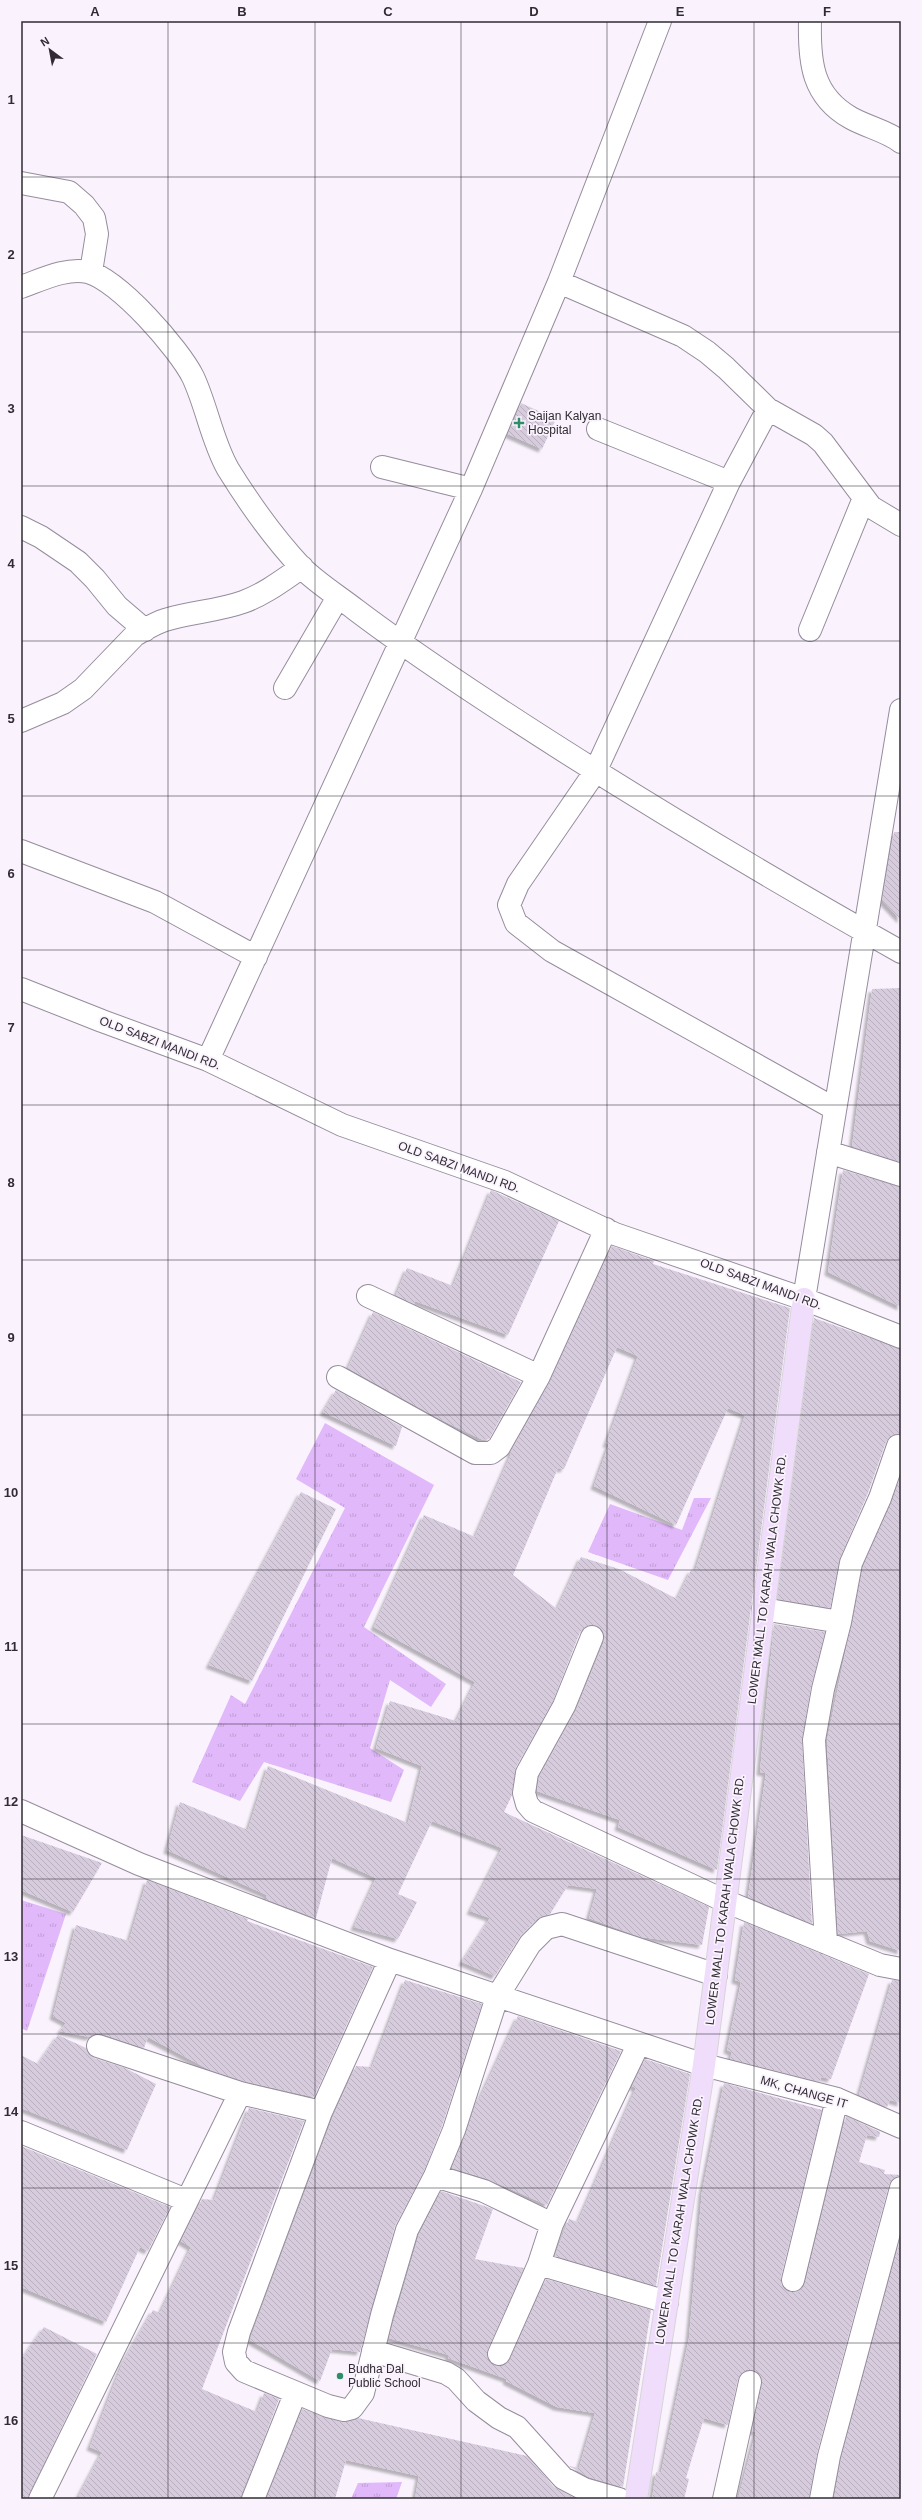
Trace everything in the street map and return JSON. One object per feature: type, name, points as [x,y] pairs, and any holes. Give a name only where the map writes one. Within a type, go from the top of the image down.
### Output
[{"type":"main road","name":"LOWER MALL TO KARAH WALA CHOWK RD.","points":[[636,2499],[704,2065],[804,1299]]},
{"type":"street","points":[[208,1060],[401,644],[471,489],[559,282],[660,21]]},
{"type":"street","points":[[810,21],[809,45],[813,74],[825,98],[850,118],[901,142]]},
{"type":"street","points":[[21,182],[69,192],[84,205],[94,218],[97,234],[91,272]]},
{"type":"street","points":[[21,287],[63,273],[78,271],[91,272],[112,286],[148,318],[167,339],[192,376],[227,468],[265,523],[302,568],[401,644],[595,772],[901,952]]},
{"type":"street","points":[[559,282],[683,336],[707,352],[726,368],[768,409],[814,435],[823,443],[871,507],[901,525]]},
{"type":"street","points":[[768,409],[729,482],[595,772],[518,884],[509,905],[516,923],[552,951],[835,1109]]},
{"type":"street","points":[[598,429],[729,482]]},
{"type":"street","points":[[382,467],[471,489]]},
{"type":"street","points":[[810,630],[864,498]]},
{"type":"street","points":[[21,527],[41,537],[78,562],[95,579],[116,606],[145,630]]},
{"type":"street","points":[[21,721],[63,703],[78,692],[135,635],[164,620],[207,612],[243,602],[266,591],[302,568]]},
{"type":"street","points":[[285,688],[338,596]]},
{"type":"street","points":[[804,1299],[901,710]]},
{"type":"street","points":[[21,851],[155,902],[256,957]]},
{"type":"street","name":"OLD SABZI MANDI RD.","points":[[21,988],[102,1021],[208,1060],[342,1125],[505,1182],[606,1229],[804,1299],[901,1337]]},
{"type":"street","points":[[828,1152],[901,1175]]},
{"type":"street","points":[[338,1377],[475,1452],[491,1454],[499,1447],[539,1376],[606,1229]]},
{"type":"street","points":[[368,1296],[539,1376]]},
{"type":"street","points":[[826,1943],[814,1740],[823,1689],[840,1622],[851,1563],[880,1498],[898,1446]]},
{"type":"street","points":[[763,1609],[840,1622]]},
{"type":"street","points":[[592,1637],[564,1706],[527,1772],[524,1793],[527,1804],[533,1811],[725,1901],[880,1965],[901,1969]]},
{"type":"street","name":"MK, CHANGE IT","points":[[21,1811],[139,1864],[390,1960],[638,2045],[704,2065],[837,2099],[901,2126]]},
{"type":"street","points":[[390,1960],[321,2112],[239,2332],[234,2352],[236,2362],[244,2371],[295,2394],[344,2410],[352,2408],[363,2393],[373,2351],[407,2230],[435,2176],[454,2130],[497,1996],[530,1944],[546,1928],[562,1924],[716,1975]]},
{"type":"street","points":[[499,2354],[539,2264],[552,2224],[638,2045]]},
{"type":"street","points":[[98,2046],[240,2094],[321,2112]]},
{"type":"street","points":[[40,2499],[186,2200],[240,2094]]},
{"type":"street","points":[[793,2280],[837,2099]]},
{"type":"street","points":[[21,2132],[186,2200]]},
{"type":"street","points":[[435,2176],[484,2191],[552,2224]]},
{"type":"street","points":[[821,2499],[829,2456],[901,2188]]},
{"type":"street","points":[[539,2264],[666,2302]]},
{"type":"street","points":[[373,2351],[451,2376],[476,2401],[499,2418],[517,2427],[563,2478],[584,2489],[619,2499]]},
{"type":"street","points":[[724,2499],[750,2382]]},
{"type":"street","points":[[253,2499],[295,2394]]},
{"type":"green space","points":[[325,1423],[434,1485],[364,1627],[446,1684],[431,1707],[390,1680],[370,1748],[404,1770],[391,1802],[264,1762],[240,1801],[192,1782],[231,1695],[245,1704],[345,1508],[296,1479]]},
{"type":"green space","points":[[694,1498],[711,1498],[668,1580],[588,1552],[610,1504],[682,1530]]},
{"type":"green space","points":[[21,1900],[66,1914],[27,2031],[21,2028]]},
{"type":"green space","points":[[402,2482],[396,2499],[351,2499],[358,2483]]},
{"type":"building","points":[[521,403],[556,419],[542,449],[508,434]]},
{"type":"building","points":[[894,832],[901,832],[901,920],[882,900]]},
{"type":"building","points":[[901,988],[901,1162],[852,1147],[872,989]]},
{"type":"building","points":[[843,1170],[901,1187],[901,1307],[828,1272]]},
{"type":"building","points":[[491,1190],[559,1221],[508,1335],[415,1301],[414,1304],[396,1295],[407,1268],[453,1286]]},
{"type":"building","points":[[612,1246],[654,1261],[653,1264],[790,1308],[717,1870],[618,1827],[620,1820],[537,1791],[539,1777],[576,1711],[604,1642],[602,1630],[596,1625],[585,1627],[580,1632],[553,1701],[516,1767],[512,1795],[504,1812],[709,1907],[702,1945],[641,1937],[589,1918],[597,1889],[568,1885],[550,1914],[537,1919],[521,1935],[495,1976],[462,1962],[490,1918],[470,1911],[502,1848],[432,1821],[398,1894],[417,1902],[398,1939],[354,1927],[376,1878],[332,1858],[316,1918],[266,1899],[267,1895],[167,1850],[180,1802],[248,1830],[268,1766],[408,1823],[422,1766],[376,1748],[390,1701],[456,1721],[475,1682],[374,1627],[424,1515],[475,1537],[511,1454],[510,1453],[550,1381]],"holes":[[[617,1347],[638,1356],[606,1444],[609,1444],[594,1486],[676,1525],[728,1408],[745,1415],[695,1571],[691,1570],[677,1599],[619,1569],[581,1557],[557,1609],[513,1575],[558,1468],[564,1469]]]},
{"type":"building","points":[[373,1312],[521,1382],[489,1439],[483,1440],[440,1419],[348,1368]]},
{"type":"building","points":[[814,1318],[901,1349],[901,1434],[890,1436],[886,1442],[868,1493],[840,1558],[830,1608],[777,1599]]},
{"type":"building","points":[[336,1390],[402,1427],[396,1446],[323,1412]]},
{"type":"building","points":[[901,1476],[901,1951],[870,1941],[867,1931],[838,1934],[827,1741],[863,1567]]},
{"type":"building","points":[[301,1492],[336,1509],[252,1681],[209,1665]]},
{"type":"building","points":[[774,1624],[825,1632],[811,1687],[802,1741],[812,1924],[748,1897],[766,1773],[760,1772]]},
{"type":"building","points":[[21,1835],[102,1863],[73,1912],[21,1890]]},
{"type":"building","points":[[147,1880],[248,1919],[247,1921],[373,1967],[314,2097],[243,2081],[210,2070],[148,2037],[144,2048],[102,2034],[95,2034],[89,2037],[60,2031],[66,2023],[53,2016],[76,1925],[129,1941]]},
{"type":"building","points":[[744,1922],[869,1974],[831,2079],[821,2077],[820,2082],[730,2059],[732,2052],[727,2050],[741,1982],[735,1980]]},
{"type":"building","points":[[405,1980],[482,2004],[442,2126],[424,2171],[395,2226],[360,2352],[332,2349],[320,2381],[250,2340],[333,2117],[356,2066],[372,2067]]},
{"type":"building","points":[[892,1980],[901,1981],[901,2103],[890,2100],[887,2107],[859,2095]]},
{"type":"building","points":[[518,2016],[621,2051],[547,2205],[488,2179],[452,2168],[477,2099],[479,2100]]},
{"type":"building","points":[[58,2035],[86,2048],[94,2058],[125,2068],[156,2084],[127,2150],[21,2108],[21,2055],[38,2064]]},
{"type":"building","points":[[645,2059],[690,2074],[656,2286],[555,2256],[569,2219],[578,2222],[636,2088],[632,2086]]},
{"type":"building","points":[[724,2083],[822,2110],[781,2277],[781,2284],[790,2292],[797,2292],[805,2283],[846,2116],[880,2132],[879,2137],[867,2135],[859,2162],[885,2170],[884,2174],[901,2175],[892,2179],[889,2185],[817,2453],[809,2499],[738,2499],[756,2432],[752,2431],[762,2385],[759,2373],[752,2370],[746,2370],[738,2379],[728,2425],[704,2418],[686,2478],[689,2479],[684,2499],[652,2499],[656,2472],[661,2473],[689,2338],[702,2192]]},
{"type":"building","points":[[249,2108],[304,2121],[202,2389],[257,2412],[264,2393],[279,2399],[241,2499],[77,2499],[102,2452],[90,2447],[123,2362],[153,2310],[160,2313],[191,2247],[181,2241],[202,2199],[214,2200]]},
{"type":"building","points":[[21,2146],[170,2207],[148,2251],[140,2247],[106,2322],[21,2287]]},
{"type":"building","points":[[441,2191],[493,2209],[475,2259],[524,2268],[488,2349],[487,2356],[494,2365],[501,2366],[510,2359],[546,2279],[651,2310],[623,2487],[589,2477],[569,2466],[579,2468],[595,2413],[557,2407],[506,2381],[507,2379],[448,2358],[449,2355],[389,2338],[419,2235]]},
{"type":"building","points":[[901,2236],[901,2499],[834,2499],[841,2459]]},
{"type":"building","points":[[44,2327],[97,2354],[27,2499],[21,2499],[21,2360]]},
{"type":"building","points":[[302,2409],[341,2422],[358,2418],[527,2456],[554,2487],[576,2499],[415,2499],[419,2476],[346,2460],[335,2499],[266,2499]]},
{"type":"place","name":"Saijan Kalyan Hospital","points":[[519,423]]},
{"type":"place","name":"Budha Dal Public School","points":[[340,2376]]}]
